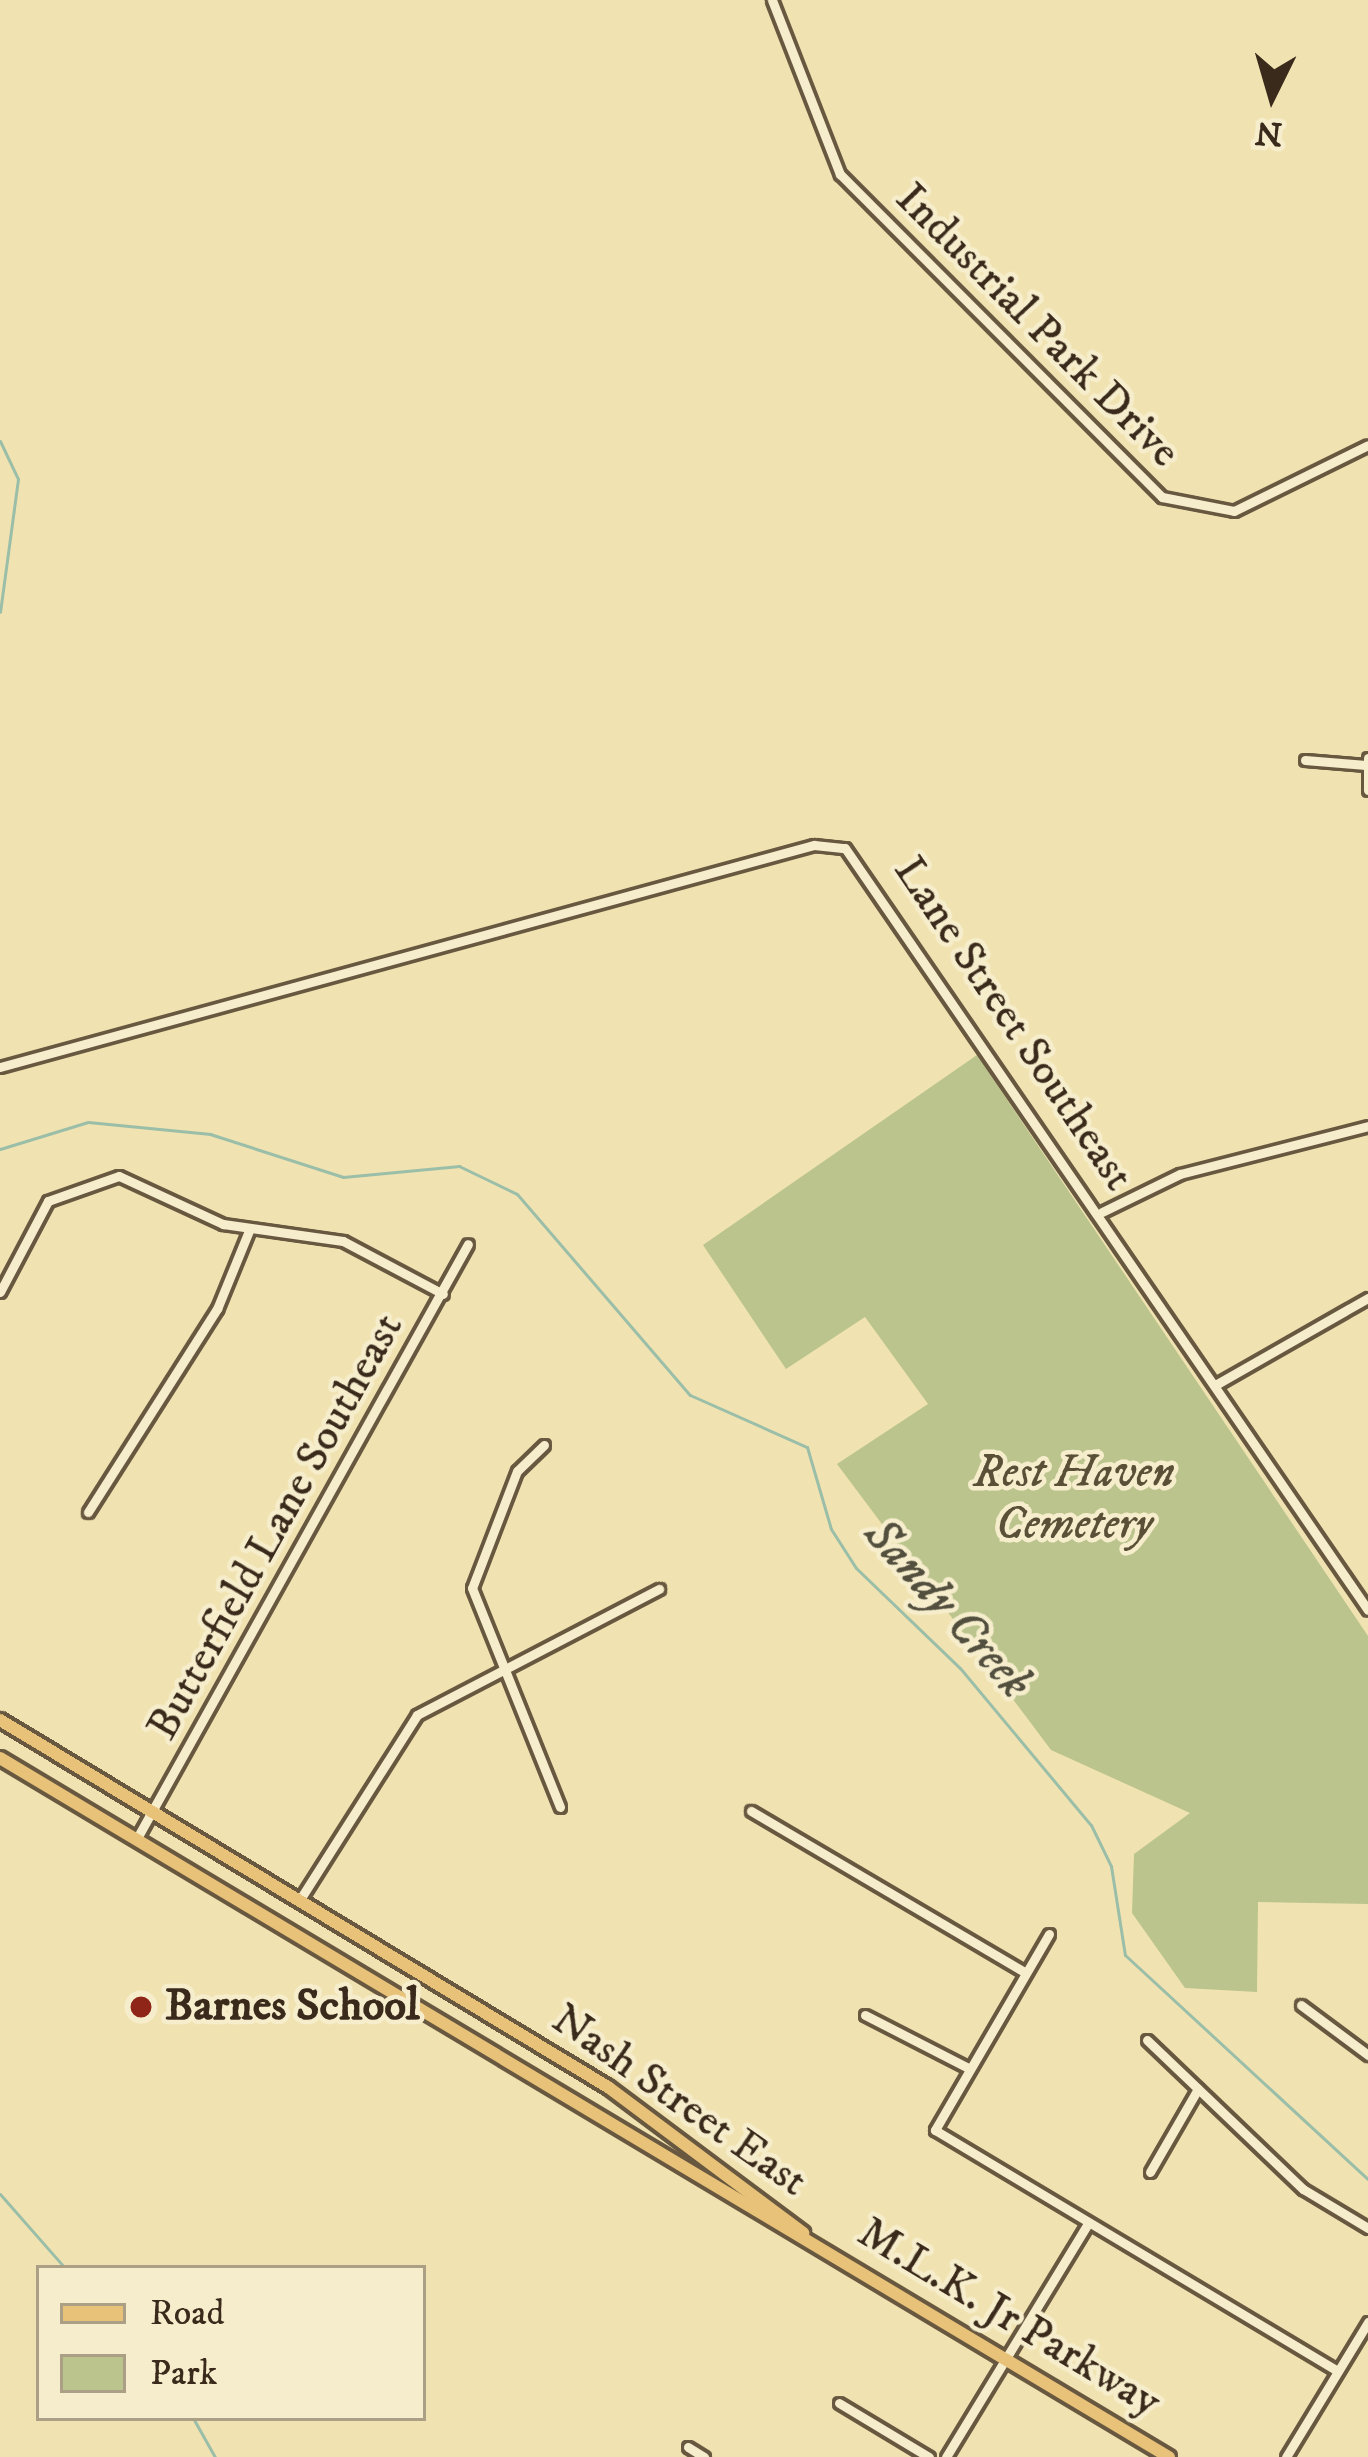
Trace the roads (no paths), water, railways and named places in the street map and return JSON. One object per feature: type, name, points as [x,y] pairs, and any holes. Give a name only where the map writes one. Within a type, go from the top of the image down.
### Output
[{"type":"main road","name":"Nash Street East","points":[[0,1720],[608,2087],[812,2242]]},
{"type":"main road","name":"Nash Street East","points":[[0,1758],[812,2242]]},
{"type":"main road","name":"M.L.K. Jr Parkway","points":[[812,2242],[1168,2457]]},
{"type":"street","name":"Industrial Park Drive","points":[[772,0],[840,174],[1162,497],[1234,511],[1368,446]]},
{"type":"street","points":[[1304,760],[1367,761],[1368,790]]},
{"type":"street","name":"Lane Street Southeast","points":[[0,1067],[836,844],[871,874],[1368,1610]]},
{"type":"street","points":[[1102,1213],[1180,1174],[1368,1126]]},
{"type":"street","points":[[0,1292],[40,1210],[104,1176],[250,1228],[343,1241],[443,1294]]},
{"type":"street","points":[[88,1512],[226,1293],[250,1228]]},
{"type":"street","name":"Butterfield Lane Southeast","points":[[136,1840],[468,1244]]},
{"type":"street","points":[[1217,1384],[1368,1298]]},
{"type":"street","points":[[544,1445],[518,1471],[473,1572],[477,1616],[560,1807]]},
{"type":"street","points":[[299,1901],[403,1730],[501,1671],[659,1589]]},
{"type":"street","points":[[751,1811],[1024,1972]]},
{"type":"street","points":[[1049,1934],[966,2067],[935,2130],[1337,2371]]},
{"type":"street","points":[[1301,2005],[1368,2056]]},
{"type":"street","points":[[865,2014],[966,2067]]},
{"type":"street","points":[[1148,2040],[1303,2189],[1368,2228]]},
{"type":"street","points":[[1150,2172],[1198,2089]]},
{"type":"street","points":[[946,2457],[1088,2223]]},
{"type":"street","points":[[1286,2457],[1368,2322]]},
{"type":"street","points":[[839,2403],[928,2457]]},
{"type":"street","points":[[688,2447],[704,2457]]},
{"type":"waterway","name":"Sandy Creek","points":[[0,441],[18,479],[0,612]]},
{"type":"waterway","name":"Sandy Creek","points":[[0,1149],[88,1122],[210,1134],[343,1177],[459,1166],[517,1194],[690,1395],[807,1447],[831,1529],[856,1568],[960,1668],[1091,1825],[1111,1866],[1125,1955],[1368,2179]]},
{"type":"waterway","points":[[0,2194],[62,2265]]},
{"type":"waterway","points":[[195,2421],[215,2457]]},
{"type":"place","name":"Barnes School","points":[[141,2007]]},
{"type":"park label","name":"Rest Haven Cemetery","points":[[1074,1500]]}]
